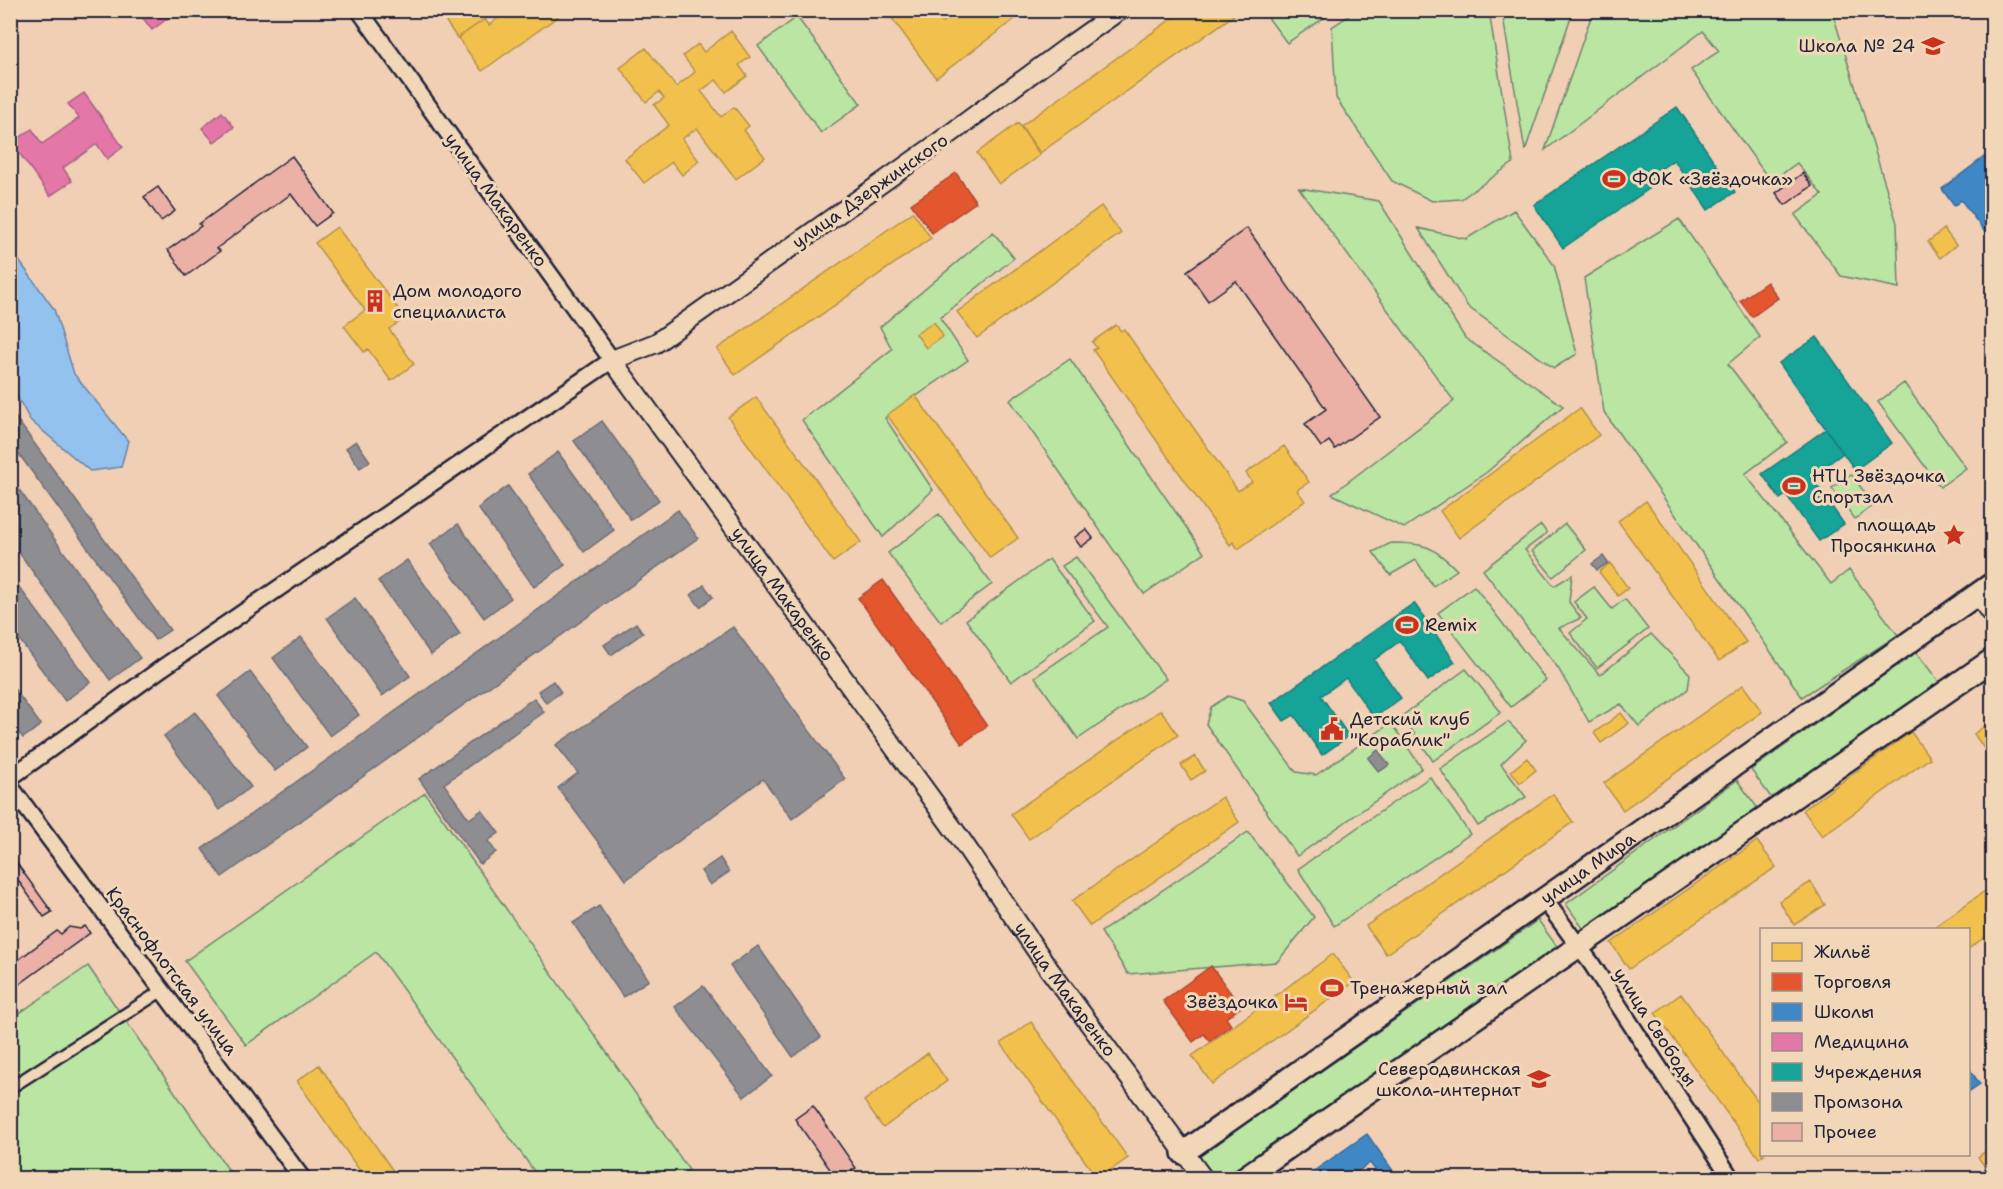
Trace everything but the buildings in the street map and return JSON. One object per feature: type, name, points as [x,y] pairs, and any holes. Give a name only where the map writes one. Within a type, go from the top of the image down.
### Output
[{"type":"main road","name":"улица Мира","points":[[1183,1153],[1985,590]]},
{"type":"main road","points":[[1244,1179],[1992,660]]},
{"type":"street","name":"улица Макаренко","points":[[359,10],[960,838],[1049,969],[1203,1179]]},
{"type":"street","name":"улица Дзержинского","points":[[612,360],[656,343],[931,148],[1120,10]]},
{"type":"street","points":[[10,778],[162,668],[612,360]]},
{"type":"street","points":[[1985,590],[1992,615]]},
{"type":"street","name":"Краснофлотская улица","points":[[10,786],[302,1179]]},
{"type":"street","name":"улица Свободы","points":[[1544,899],[1577,947],[1591,963],[1731,1179]]},
{"type":"street","points":[[10,1088],[162,990]]},
{"type":"green space","points":[[1263,11],[1334,11],[1287,43]]},
{"type":"green space","points":[[1356,11],[1489,11],[1513,163],[1461,199],[1432,201],[1392,181],[1336,98],[1332,27]]},
{"type":"green space","points":[[1502,11],[1573,11],[1525,151]]},
{"type":"green space","points":[[1593,11],[1832,11],[1897,223],[1899,288],[1841,276],[1795,215],[1822,195],[1797,163],[1771,182],[1691,70],[1719,51],[1703,31],[1545,150]]},
{"type":"green space","points":[[797,17],[861,104],[821,133],[758,46]]},
{"type":"green space","points":[[1299,188],[1379,201],[1465,338],[1563,406],[1487,472],[1404,528],[1332,494],[1454,401]]},
{"type":"green space","points":[[1514,210],[1554,265],[1577,354],[1554,368],[1468,307],[1418,228],[1466,239]]},
{"type":"green space","points":[[1679,219],[1760,337],[1728,364],[1787,442],[1745,474],[1831,584],[1849,570],[1898,635],[1802,697],[1604,412],[1584,278]]},
{"type":"green space","points":[[993,232],[1014,258],[940,318],[968,360],[885,418],[933,490],[883,537],[802,420],[892,349],[880,327]]},
{"type":"green space","points":[[1070,359],[1204,553],[1144,594],[1010,400]]},
{"type":"green space","points":[[1904,383],[1966,468],[1940,487],[1878,402]]},
{"type":"green space","points":[[1851,474],[1874,505],[1855,519],[1832,488]]},
{"type":"green space","points":[[939,514],[992,584],[941,622],[888,553]]},
{"type":"green space","points":[[1565,524],[1586,550],[1553,577],[1532,551]]},
{"type":"green space","points":[[1541,525],[1547,533],[1525,550],[1554,586],[1572,575],[1569,602],[1581,618],[1559,628],[1600,675],[1651,634],[1690,674],[1688,689],[1639,726],[1621,704],[1589,722],[1558,668],[1483,570]]},
{"type":"green space","points":[[1391,543],[1420,545],[1428,548],[1435,551],[1457,570],[1433,586],[1416,560],[1390,575],[1373,552]]},
{"type":"green space","points":[[1076,557],[1166,679],[1078,739],[1035,677],[1108,627],[1062,566]]},
{"type":"green space","points":[[1049,559],[1095,621],[1011,682],[966,620]]},
{"type":"green space","points":[[1474,586],[1546,680],[1511,707],[1438,613]]},
{"type":"green space","points":[[1594,587],[1612,609],[1625,599],[1648,629],[1597,668],[1570,633],[1587,619],[1574,602]]},
{"type":"green space","points":[[1916,652],[1943,687],[1778,807],[1751,770]]},
{"type":"green space","points":[[1466,669],[1501,712],[1433,761],[1402,716]]},
{"type":"green space","points":[[1228,696],[1243,701],[1296,772],[1316,775],[1391,723],[1422,768],[1297,856],[1206,724],[1211,707]]},
{"type":"green space","points":[[1508,722],[1526,740],[1501,764],[1526,797],[1478,826],[1440,769]]},
{"type":"green space","points":[[1430,777],[1470,834],[1334,926],[1298,869]]},
{"type":"green space","points":[[1737,780],[1762,814],[1590,938],[1566,904]]},
{"type":"green space","points":[[425,793],[689,1170],[678,1178],[539,1178],[376,952],[246,1045],[185,961]]},
{"type":"green space","points":[[1248,832],[1314,917],[1277,962],[1128,974],[1101,932]]},
{"type":"green space","points":[[1538,920],[1558,948],[1227,1178],[1213,1174],[1207,1168],[1199,1156]]},
{"type":"green space","points":[[88,966],[234,1178],[11,1178],[11,1019]]},
{"type":"water","points":[[10,248],[54,309],[74,374],[128,441],[121,467],[90,471],[30,420],[11,385]]},
{"type":"place","name":"Школа № 24","points":[[1933,46]]},
{"type":"place","name":"ФОК «Звёздочка»","points":[[1614,179]]},
{"type":"place","name":"Дом молодого специалиста","points":[[375,301]]},
{"type":"place","name":"НТЦ Звёздочка Спортзал","points":[[1794,486]]},
{"type":"place","name":"площадь Просянкина","points":[[1954,535]]},
{"type":"place","name":"Remix","points":[[1407,625]]},
{"type":"place","name":"Детский клуб \"Кораблик\"","points":[[1332,729]]},
{"type":"place","name":"Тренажерный зал","points":[[1332,988]]},
{"type":"place","name":"Звёздочка","points":[[1296,1002]]},
{"type":"place","name":"Северодвинская школа-интернат","points":[[1539,1079]]}]
